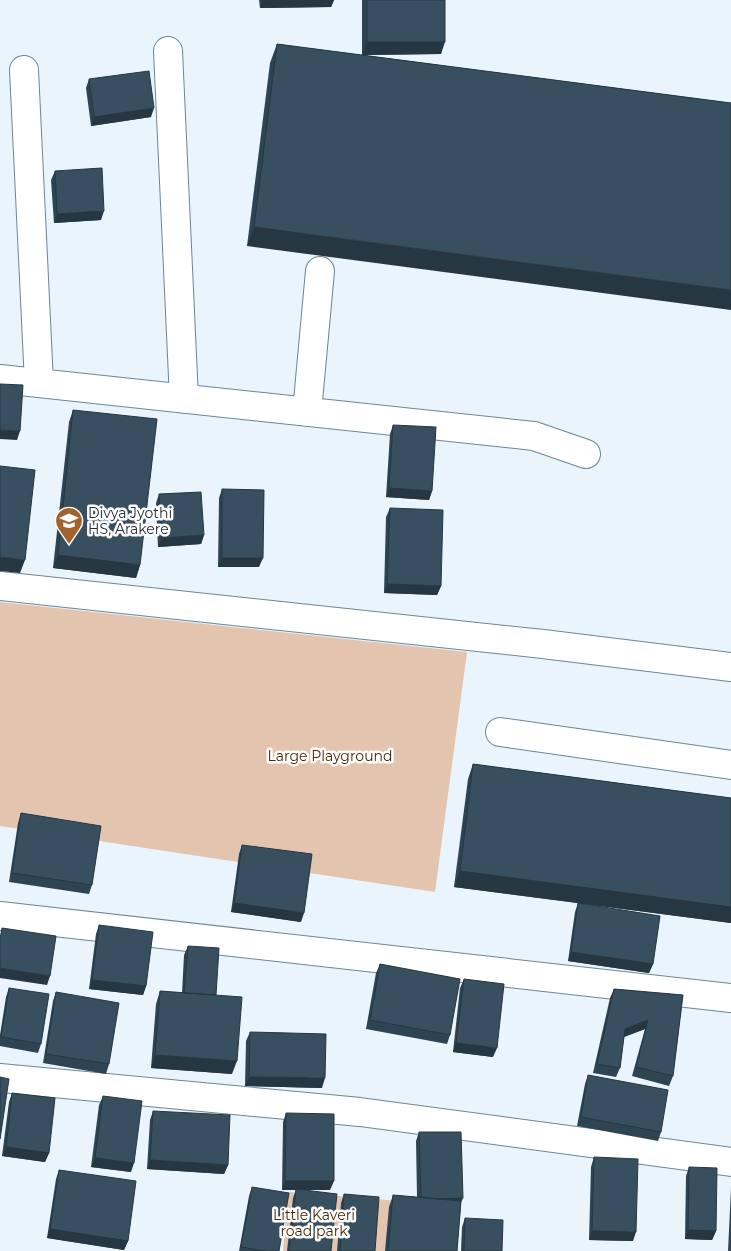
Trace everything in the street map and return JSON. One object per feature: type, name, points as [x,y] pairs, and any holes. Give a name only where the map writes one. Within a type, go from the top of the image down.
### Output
[{"type":"street","points":[[168,51],[184,399]]},
{"type":"street","points":[[24,70],[39,383]]},
{"type":"street","points":[[307,412],[320,271]]},
{"type":"street","points":[[0,379],[534,436],[586,454]]},
{"type":"street","points":[[0,586],[534,643],[731,667]]},
{"type":"street","points":[[500,732],[731,765]]},
{"type":"street","points":[[0,916],[731,998]]},
{"type":"street","points":[[0,1078],[360,1112],[731,1162]]},
{"type":"green space","name":"Large Playground","points":[[0,602],[467,652],[435,892],[0,826]]},
{"type":"green space","name":"Little Kaveri road park","points":[[288,1192],[412,1202],[409,1251],[283,1251]]},
{"type":"building","points":[[367,0],[445,0],[445,42],[367,42]]},
{"type":"building","points":[[277,44],[731,103],[731,290],[254,227]]},
{"type":"building","points":[[149,71],[154,108],[94,117],[89,79]]},
{"type":"building","points":[[102,168],[104,211],[57,214],[55,171]]},
{"type":"building","points":[[0,384],[23,385],[20,431],[0,430]]},
{"type":"building","points":[[73,410],[157,419],[140,565],[58,555]]},
{"type":"building","points":[[393,425],[436,427],[432,491],[389,488]]},
{"type":"building","points":[[0,466],[35,470],[25,560],[0,557]]},
{"type":"building","points":[[222,489],[264,490],[263,558],[222,558]]},
{"type":"building","points":[[201,492],[204,535],[162,538],[159,494]]},
{"type":"building","points":[[390,508],[443,510],[441,586],[387,584]]},
{"type":"building","points":[[473,764],[731,798],[731,907],[460,871]]},
{"type":"building","points":[[21,813],[101,826],[92,885],[12,873]]},
{"type":"building","points":[[242,845],[312,854],[304,913],[234,903]]},
{"type":"building","points":[[578,903],[660,916],[653,964],[571,952]]},
{"type":"building","points":[[99,925],[153,932],[146,986],[92,980]]},
{"type":"building","points":[[2,928],[56,936],[50,976],[0,968]]},
{"type":"building","points":[[188,946],[219,948],[216,995],[184,993]]},
{"type":"building","points":[[380,964],[460,979],[450,1035],[370,1020]]},
{"type":"building","points":[[464,979],[504,984],[497,1048],[456,1043]]},
{"type":"building","points":[[9,988],[49,994],[41,1044],[1,1037]]},
{"type":"building","points":[[614,989],[683,995],[673,1076],[636,1067],[648,1020],[625,1029],[620,1068],[597,1064]]},
{"type":"building","points":[[160,991],[242,997],[237,1061],[155,1055]]},
{"type":"building","points":[[56,992],[119,1003],[109,1064],[46,1054]]},
{"type":"building","points":[[250,1032],[326,1034],[325,1078],[249,1077]]},
{"type":"building","points":[[588,1075],[668,1090],[661,1132],[581,1117]]},
{"type":"building","points":[[0,1077],[9,1079],[0,1139]]},
{"type":"building","points":[[12,1093],[55,1098],[49,1153],[6,1147]]},
{"type":"building","points":[[103,1096],[142,1101],[134,1163],[95,1158]]},
{"type":"building","points":[[153,1111],[230,1115],[228,1165],[150,1160]]},
{"type":"building","points":[[286,1113],[334,1114],[334,1181],[285,1181]]},
{"type":"building","points":[[419,1132],[461,1132],[463,1198],[437,1199],[421,1197]]},
{"type":"building","points":[[594,1157],[638,1159],[636,1232],[592,1231]]},
{"type":"building","points":[[689,1167],[717,1168],[716,1231],[688,1230]]},
{"type":"building","points":[[59,1170],[136,1181],[128,1241],[50,1229]]},
{"type":"building","points":[[252,1187],[289,1193],[279,1251],[241,1247]]},
{"type":"building","points":[[296,1189],[337,1194],[331,1251],[289,1251]]},
{"type":"building","points":[[344,1194],[379,1197],[375,1251],[340,1251]]},
{"type":"building","points":[[393,1195],[461,1201],[457,1251],[388,1251]]},
{"type":"building","points":[[465,1218],[503,1220],[502,1251],[464,1251]]},
{"type":"place","name":"Divya Jyothi HS, Arakere","points":[[69,545]]}]
